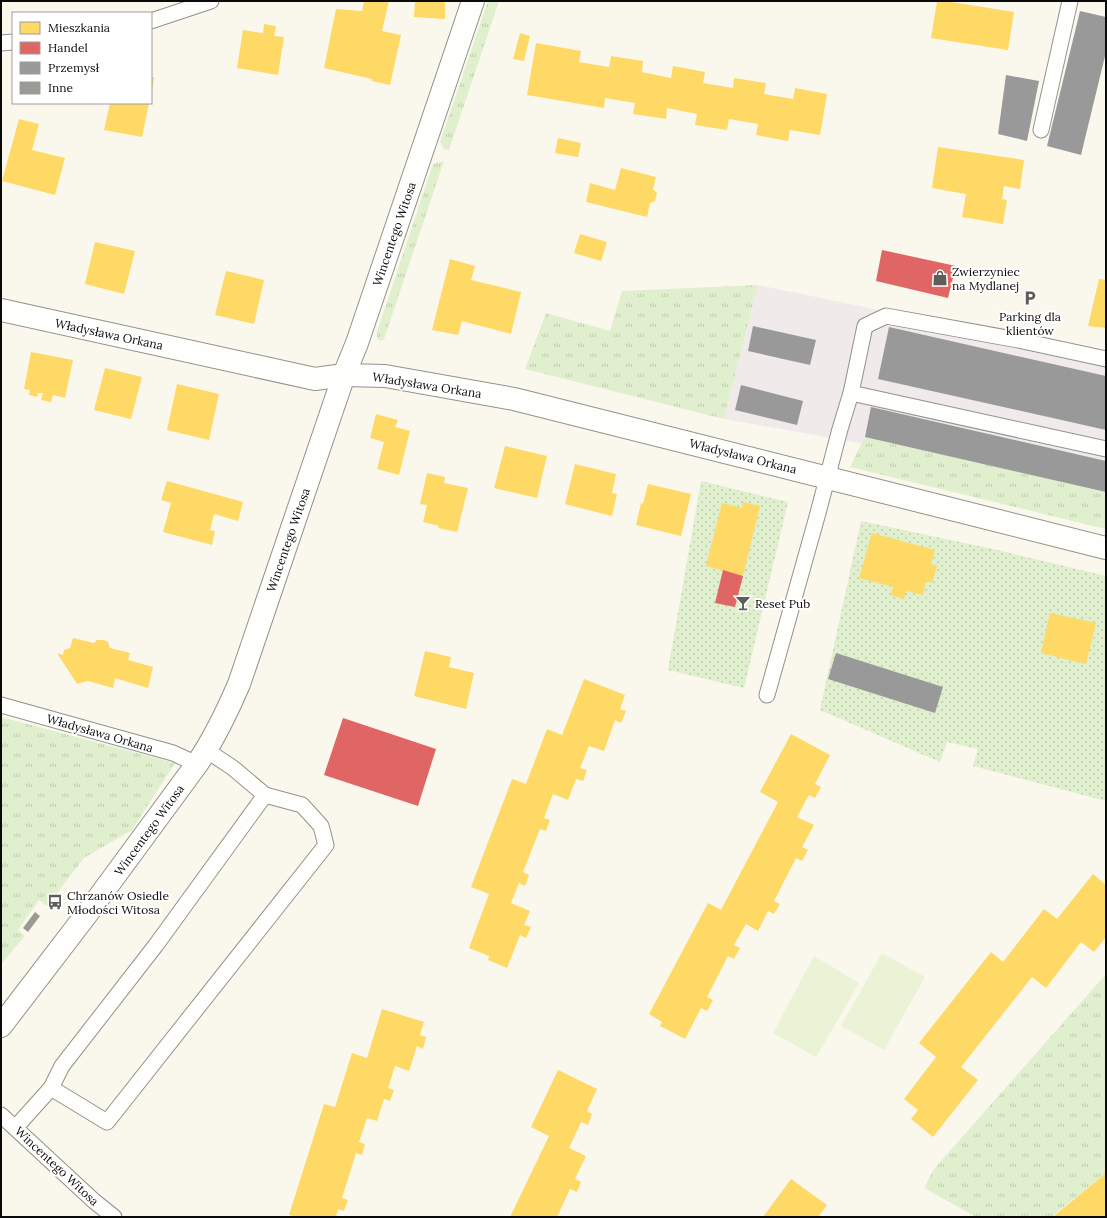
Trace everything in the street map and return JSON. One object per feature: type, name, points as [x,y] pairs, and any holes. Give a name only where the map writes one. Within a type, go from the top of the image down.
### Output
[{"type":"street","name":"Wincentego Witosa","points":[[1,1026],[86,915],[202,757],[239,684],[473,1]]},
{"type":"street","name":"Władysława Orkana","points":[[1,310],[315,379],[344,375],[385,376],[514,399],[1106,548]]},
{"type":"lane","points":[[152,22],[211,1]]},
{"type":"lane","points":[[1041,130],[1070,1]]},
{"type":"lane","points":[[1,43],[12,42]]},
{"type":"lane","points":[[767,695],[851,393],[865,326],[886,316],[1018,340],[1106,359]]},
{"type":"lane","points":[[851,393],[1106,450]]},
{"type":"lane","name":"Władysława Orkana","points":[[1,705],[174,754],[202,757],[233,768],[265,795]]},
{"type":"lane","points":[[16,1127],[51,1088],[62,1066],[156,944],[265,795],[302,805],[321,826],[326,845],[107,1122],[51,1088]]},
{"type":"lane","name":"Wincentego Witosa","points":[[1,1115],[16,1127],[94,1201],[114,1217]]},
{"type":"shaded area","points":[[758,285],[1106,357],[1106,508],[865,444],[724,419]]},
{"type":"green space","points":[[488,1],[499,1],[449,150],[444,149],[440,142]]},
{"type":"green space","points":[[444,161],[384,339],[380,341],[377,339],[377,332],[433,164]]},
{"type":"green space","points":[[758,285],[724,419],[525,369],[546,313],[610,331],[622,291]]},
{"type":"green space","points":[[865,437],[1106,492],[1106,529],[850,467]]},
{"type":"green space","points":[[701,481],[788,502],[744,688],[668,670]]},
{"type":"green space","points":[[861,521],[993,549],[1106,576],[1106,801],[973,766],[978,749],[947,742],[940,762],[820,710]]},
{"type":"green space","points":[[1,717],[175,763],[132,830],[84,858],[47,906],[39,900],[18,930],[25,936],[1,964]]},
{"type":"green space","points":[[882,953],[925,977],[884,1050],[841,1026]]},
{"type":"green space","points":[[814,956],[859,983],[816,1057],[773,1033]]},
{"type":"green space","points":[[1106,974],[1106,1173],[1054,1215],[1054,1217],[976,1217],[924,1188],[934,1169]]},
{"type":"building: Mieszkania","points":[[364,1],[389,1],[382,31],[401,35],[390,85],[372,81],[372,79],[324,68],[336,9],[362,11]]},
{"type":"building: Mieszkania","points":[[415,1],[445,1],[445,19],[414,17]]},
{"type":"building: Mieszkania","points":[[937,1],[1014,12],[1008,50],[931,38]]},
{"type":"building: Mieszkania","points":[[264,24],[276,26],[274,36],[284,37],[278,75],[237,68],[243,30],[263,33]]},
{"type":"building: Mieszkania","points":[[520,33],[530,36],[524,61],[513,59]]},
{"type":"building: Mieszkania","points":[[536,43],[581,51],[579,62],[609,67],[611,56],[643,61],[642,72],[671,78],[673,66],[705,72],[703,83],[733,88],[734,78],[766,83],[764,94],[793,99],[795,88],[827,94],[820,135],[790,130],[788,141],[756,135],[758,124],[729,119],[727,130],[695,125],[697,114],[667,108],[666,119],[633,114],[635,103],[605,98],[604,108],[527,95]]},
{"type":"building: Mieszkania","points":[[152,77],[154,77],[152,90]]},
{"type":"building: Mieszkania","points":[[110,104],[149,104],[142,137],[104,130]]},
{"type":"building: Mieszkania","points":[[19,119],[39,124],[32,150],[65,158],[55,195],[2,181]]},
{"type":"building: Mieszkania","points":[[558,138],[581,143],[578,157],[555,153]]},
{"type":"building: Mieszkania","points":[[938,147],[1024,160],[1020,189],[1004,186],[1002,199],[1007,200],[1003,224],[962,217],[966,194],[932,188]]},
{"type":"building: Mieszkania","points":[[621,168],[656,177],[653,189],[657,193],[655,201],[650,203],[647,217],[586,202],[590,183],[615,190]]},
{"type":"building: Mieszkania","points":[[580,234],[607,242],[601,261],[574,253]]},
{"type":"building: Mieszkania","points":[[95,242],[135,251],[124,294],[85,284]]},
{"type":"building: Mieszkania","points":[[450,259],[475,266],[471,280],[521,292],[511,334],[462,321],[458,335],[432,330]]},
{"type":"building: Mieszkania","points":[[226,271],[264,280],[254,324],[215,315]]},
{"type":"building: Mieszkania","points":[[1099,279],[1106,280],[1106,328],[1088,326]]},
{"type":"building: Mieszkania","points":[[31,352],[73,360],[65,398],[53,395],[51,402],[41,400],[43,393],[38,393],[37,397],[29,395],[30,390],[24,389]]},
{"type":"building: Mieszkania","points":[[105,368],[142,377],[131,419],[94,410]]},
{"type":"building: Mieszkania","points":[[177,384],[219,394],[209,440],[167,430]]},
{"type":"building: Mieszkania","points":[[376,414],[398,420],[395,427],[410,431],[399,475],[377,469],[384,442],[370,438]]},
{"type":"building: Mieszkania","points":[[505,446],[547,456],[537,498],[494,488]]},
{"type":"building: Mieszkania","points":[[575,464],[616,474],[612,493],[617,494],[612,516],[565,504]]},
{"type":"building: Mieszkania","points":[[427,473],[445,477],[444,483],[468,488],[457,532],[438,528],[439,526],[423,522],[427,505],[420,504]]},
{"type":"building: Mieszkania","points":[[167,481],[243,502],[238,521],[214,514],[210,530],[215,531],[212,545],[163,532],[171,503],[161,500]]},
{"type":"building: Mieszkania","points":[[648,484],[691,494],[681,536],[636,525],[641,503],[643,504]]},
{"type":"building: Mieszkania","points":[[743,502],[760,506],[743,576],[706,566],[722,503],[742,508]]},
{"type":"building: Mieszkania","points":[[872,533],[935,550],[931,564],[937,566],[932,583],[926,581],[923,595],[906,591],[904,599],[891,595],[893,587],[859,578]]},
{"type":"building: Mieszkania","points":[[1050,613],[1096,623],[1086,664],[1041,653]]},
{"type":"building: Mieszkania","points":[[73,638],[94,643],[97,640],[104,640],[108,642],[110,648],[130,653],[128,660],[153,667],[148,688],[115,678],[113,688],[88,681],[77,684],[57,653],[63,655],[64,650],[70,648]]},
{"type":"building: Mieszkania","points":[[425,651],[451,657],[449,667],[474,673],[466,709],[414,696]]},
{"type":"building: Mieszkania","points":[[584,679],[625,695],[620,709],[626,711],[621,723],[615,720],[604,751],[589,746],[580,768],[587,770],[583,781],[576,779],[568,800],[553,794],[544,818],[550,820],[546,831],[540,829],[523,872],[529,875],[525,886],[519,883],[511,903],[530,911],[524,925],[531,927],[526,938],[520,935],[507,968],[488,960],[489,956],[469,948],[489,894],[471,887],[512,779],[526,784],[547,729],[562,735]]},
{"type":"building: Mieszkania","points":[[791,734],[830,755],[815,784],[821,787],[815,798],[809,795],[797,817],[814,825],[802,847],[808,850],[802,861],[796,858],[774,901],[780,904],[774,914],[768,911],[758,931],[746,924],[734,945],[740,948],[734,959],[728,956],[707,997],[713,1000],[707,1011],[701,1008],[685,1039],[660,1026],[662,1022],[649,1014],[708,903],[721,910],[778,802],[760,792]]},
{"type":"building: Mieszkania","points":[[1093,874],[1106,885],[1106,937],[1094,952],[1081,942],[1046,988],[1032,977],[961,1067],[978,1080],[933,1137],[911,1119],[918,1110],[904,1099],[936,1057],[919,1043],[991,952],[1003,962],[1044,909],[1057,919]]},
{"type":"building: Mieszkania","points":[[382,1009],[424,1022],[420,1035],[426,1037],[423,1049],[417,1046],[409,1071],[395,1066],[388,1088],[394,1090],[390,1101],[384,1099],[377,1121],[367,1118],[359,1142],[365,1144],[362,1155],[356,1153],[342,1198],[348,1200],[344,1211],[338,1209],[336,1217],[296,1217],[289,1215],[324,1104],[335,1107],[352,1053],[367,1058]]},
{"type":"building: Mieszkania","points":[[558,1070],[597,1089],[587,1111],[592,1114],[588,1125],[581,1122],[569,1148],[586,1156],[575,1179],[581,1182],[577,1192],[570,1189],[557,1217],[510,1217],[549,1136],[531,1127]]},
{"type":"building: Mieszkania","points":[[1106,1173],[1106,1217],[1054,1216]]},
{"type":"building: Mieszkania","points":[[791,1179],[827,1205],[818,1217],[763,1217]]},
{"type":"building: Handel","points":[[882,250],[956,266],[948,298],[876,281]]},
{"type":"building: Handel","points":[[723,570],[743,576],[735,607],[715,603]]},
{"type":"building: Handel","points":[[343,718],[436,749],[418,806],[324,775]]},
{"type":"building: Przemysł","points":[[1080,11],[1106,17],[1106,52],[1081,155],[1047,146]]},
{"type":"building: Przemysł","points":[[1006,75],[1039,81],[1027,141],[998,134]]},
{"type":"building: Przemysł","points":[[753,326],[816,340],[810,365],[748,351]]},
{"type":"building: Przemysł","points":[[889,327],[1106,376],[1106,430],[878,379]]},
{"type":"building: Przemysł","points":[[741,385],[803,401],[797,425],[735,410]]},
{"type":"building: Przemysł","points":[[871,407],[1106,461],[1106,492],[865,437]]},
{"type":"building: Przemysł","points":[[836,653],[943,687],[935,713],[828,679]]},
{"type":"building: Inne","points":[[35,912],[40,916],[28,932],[23,928]]},
{"type":"place","name":"Zwierzyniec na Mydlanej","points":[[940,278]]},
{"type":"place","name":"Parking dla klientów","points":[[1030,298]]},
{"type":"place","name":"Reset Pub","points":[[743,603]]},
{"type":"place","name":"Chrzanów Osiedle Młodości Witosa","points":[[55,902]]}]
